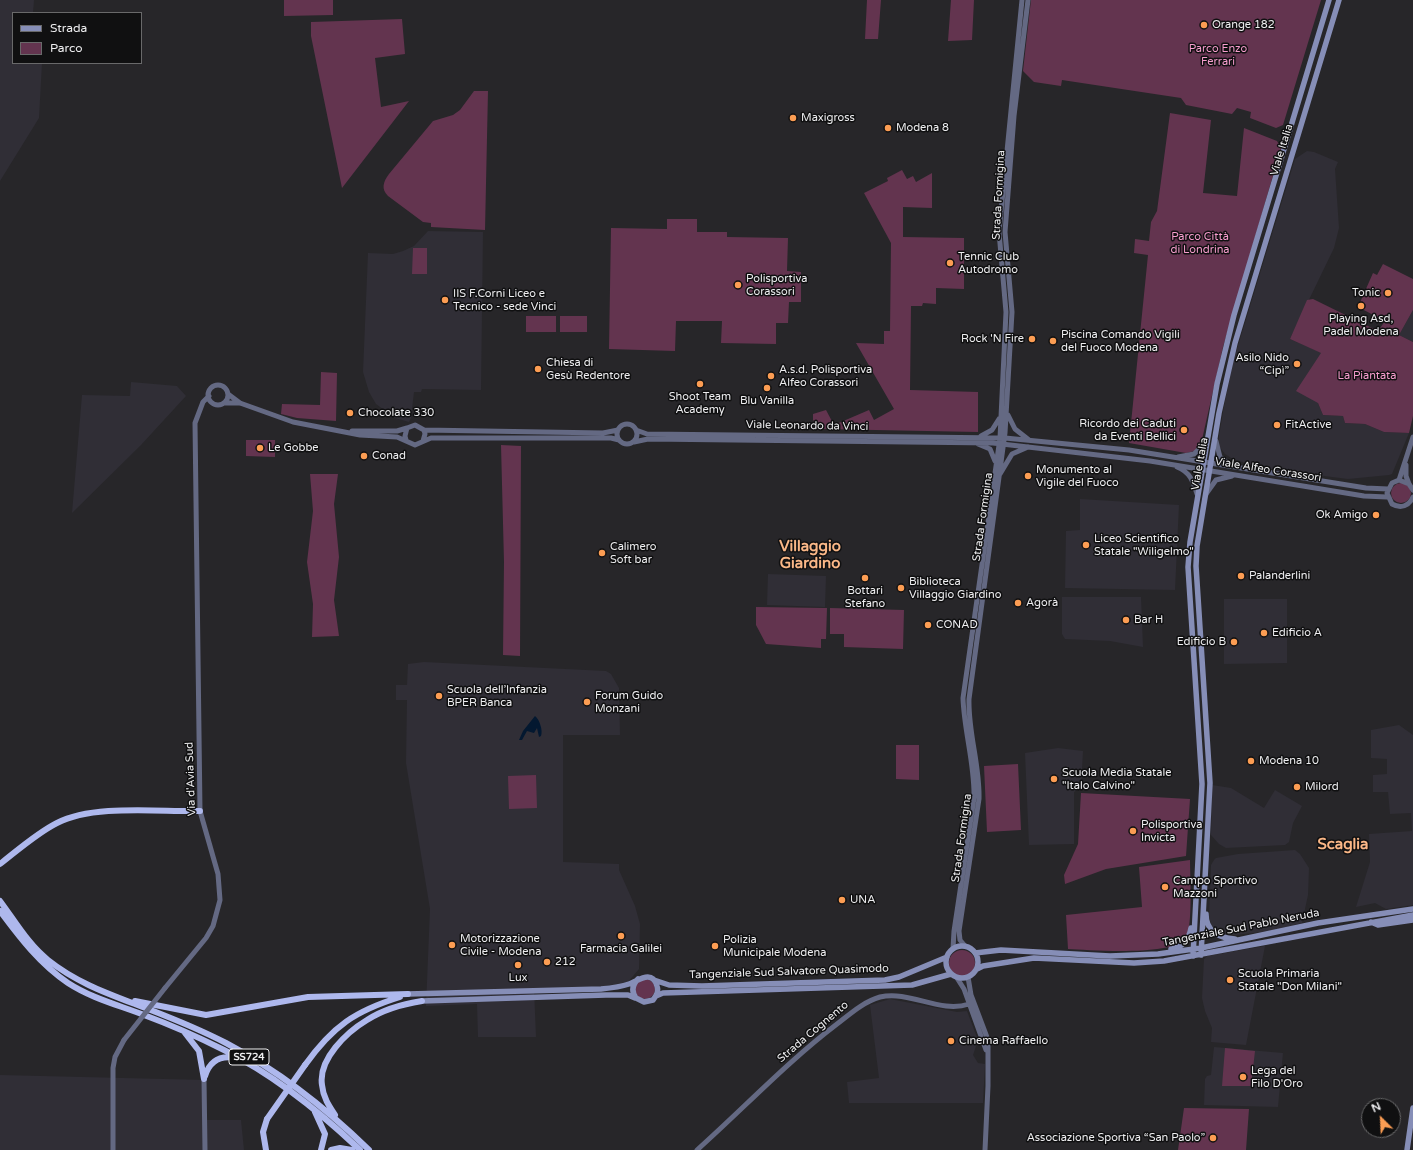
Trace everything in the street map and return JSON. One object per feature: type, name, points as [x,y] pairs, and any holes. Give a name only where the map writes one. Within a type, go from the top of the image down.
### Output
[{"type":"highway","points":[[0,864],[47,829],[78,814],[98,812],[200,811]]},
{"type":"highway","points":[[0,896],[13,918]]},
{"type":"highway","name":"SS724","points":[[0,901],[33,945],[47,959],[71,977],[107,994],[139,1006],[227,1044],[295,1087],[340,1122],[369,1150]]},
{"type":"highway","name":"SS724","points":[[0,911],[33,954],[56,974],[87,993],[181,1030],[241,1059],[312,1107],[360,1150]]},
{"type":"highway","points":[[107,994],[206,1015],[308,997],[408,994]]},
{"type":"highway","points":[[266,1150],[263,1132],[267,1119],[320,1045],[344,1022],[359,1013],[408,994]]},
{"type":"highway","points":[[383,1003],[407,1000],[422,1001]]},
{"type":"highway","points":[[340,1122],[326,1100],[321,1083],[326,1063],[333,1051],[344,1039],[367,1020],[394,1008],[422,1001]]},
{"type":"highway","points":[[181,1030],[191,1039],[199,1051],[204,1079]]},
{"type":"highway","points":[[204,1079],[209,1066],[219,1058],[231,1057],[241,1059]]},
{"type":"highway","points":[[312,1107],[322,1123],[325,1134],[321,1150]]},
{"type":"highway","points":[[332,1150],[340,1148],[352,1150]]},
{"type":"main road","name":"Viale Italia","points":[[1196,885],[1202,784],[1188,567],[1197,494],[1217,384],[1234,315],[1330,0]]},
{"type":"main road","name":"Viale Italia","points":[[1201,955],[1210,783],[1196,566],[1197,546],[1204,496],[1224,387],[1241,323],[1339,0]]},
{"type":"main road","points":[[1193,956],[1196,885]]},
{"type":"main road","points":[[1158,954],[1181,946],[1190,936],[1192,903],[1196,885]]},
{"type":"main road","points":[[1204,898],[1207,903],[1207,922],[1212,930],[1225,938],[1243,940]]},
{"type":"main road","name":"Tangenziale Sud Pablo Neruda","points":[[975,953],[1001,950],[1110,956],[1158,954],[1243,940],[1318,923],[1413,909]]},
{"type":"main road","name":"Tangenziale Sud Pablo Neruda","points":[[977,969],[983,966],[1027,959],[1134,963],[1193,956],[1413,915]]},
{"type":"main road","points":[[1318,933],[1330,927],[1359,921],[1362,917]]},
{"type":"main road","points":[[1370,922],[1378,925],[1413,920]]},
{"type":"main road","points":[[965,946],[975,953],[978,964],[977,969],[968,978],[958,978],[951,974],[946,966],[946,957],[953,949],[965,946]]},
{"type":"main road","name":"Tangenziale Sud Salvatore Quasimodo","points":[[653,979],[669,984],[702,986],[885,980],[899,977],[946,957]]},
{"type":"main road","name":"Tangenziale Sud Salvatore Quasimodo","points":[[656,996],[663,994],[912,985],[951,974]]},
{"type":"main road","points":[[408,994],[601,989],[629,984],[645,977],[653,979],[658,989],[656,996],[648,1002],[639,1001],[628,995],[422,1001]]},
{"type":"main road","points":[[638,979],[632,990],[639,1001]]},
{"type":"main road","points":[[1407,1150],[1413,1108]]},
{"type":"street","points":[[1015,86],[1022,0]]},
{"type":"street","points":[[1015,86],[1028,0]]},
{"type":"street","name":"Strada Formigina","points":[[953,949],[954,931],[974,791],[965,724],[964,698],[996,463],[1002,441],[1007,410],[1012,312],[1005,232],[1015,86]]},
{"type":"street","name":"Strada Formigina","points":[[965,946],[960,940],[958,931],[979,799],[979,787],[969,720],[969,699],[1000,474],[1002,441],[1001,414],[1006,312],[999,232],[1015,86]]},
{"type":"street","points":[[212,403],[209,396],[211,389],[217,385],[224,387],[228,394],[240,403],[284,420],[360,435],[397,437],[415,445],[431,438],[603,438],[619,440],[627,445],[634,442],[637,438],[636,430],[627,424],[618,430],[603,433],[424,430],[416,424],[397,431],[343,431]]},
{"type":"street","points":[[225,402],[228,394]]},
{"type":"street","name":"Via d'Avia Sud","points":[[112,1150],[113,1068],[115,1057],[124,1040],[206,938],[213,926],[220,900],[218,874],[200,811],[195,423],[196,416],[203,402],[209,396]]},
{"type":"street","points":[[202,406],[212,403],[220,405],[225,402],[240,403]]},
{"type":"street","points":[[1007,410],[1009,420],[1015,429],[1030,441]]},
{"type":"street","points":[[977,437],[992,430],[1001,414]]},
{"type":"street","points":[[406,440],[405,432],[407,428]]},
{"type":"street","points":[[422,441],[425,434],[424,430]]},
{"type":"street","points":[[618,430],[619,440]]},
{"type":"street","name":"Viale Leonardo da Vinci","points":[[636,430],[646,434],[977,437]]},
{"type":"street","points":[[1215,436],[1217,450],[1220,457],[1235,468]]},
{"type":"street","name":"Viale Alfeo Corassori","points":[[977,437],[1029,447],[1123,457],[1364,496],[1387,497]]},
{"type":"street","points":[[1399,480],[1413,437]]},
{"type":"street","name":"Viale Leonardo da Vinci","points":[[634,442],[648,439],[973,442]]},
{"type":"street","name":"Viale Alfeo Corassori","points":[[973,442],[1030,441],[1129,450],[1366,488],[1388,489]]},
{"type":"street","points":[[973,442],[990,449],[996,463]]},
{"type":"street","points":[[1177,457],[1196,452],[1206,442]]},
{"type":"street","points":[[1000,474],[1012,454],[1029,447]]},
{"type":"street","points":[[1123,457],[1129,450]]},
{"type":"street","points":[[1406,458],[1406,476],[1413,490]]},
{"type":"street","points":[[1170,464],[1187,472],[1197,494]]},
{"type":"street","points":[[1204,496],[1216,480],[1231,476],[1242,476]]},
{"type":"street","points":[[1410,484],[1399,480],[1392,483],[1388,489],[1387,497],[1392,504],[1396,506],[1410,505],[1413,497]]},
{"type":"street","points":[[958,978],[988,1054]]},
{"type":"street","points":[[968,978],[971,995],[988,1040],[985,1150]]},
{"type":"street","name":"Strada Cognento","points":[[697,1150],[811,1044],[867,1002],[885,996],[897,996],[952,1007],[969,1004]]},
{"type":"street","points":[[204,1079],[205,1150]]},
{"type":"shaded area","points":[[0,0],[34,0],[33,12],[12,12],[12,64],[42,64],[39,118],[0,181]]},
{"type":"shaded area","points":[[1307,151],[1314,152],[1338,162],[1335,169],[1339,228],[1334,248],[1290,339],[1322,353],[1318,403],[1323,415],[1343,416],[1345,423],[1365,424],[1384,432],[1409,433],[1392,474],[1389,475],[1348,479],[1261,468],[1233,459],[1225,454],[1219,446],[1218,442],[1224,406],[1233,362],[1295,159]]},
{"type":"shaded area","points":[[428,231],[483,232],[481,390],[422,389],[421,392],[414,392],[411,418],[409,422],[395,418],[376,404],[369,392],[363,372],[368,253],[393,254],[403,251],[414,246]]},
{"type":"shaded area","points":[[1413,310],[1413,342],[1399,335]]},
{"type":"shaded area","points":[[131,382],[177,386],[186,396],[141,445],[72,513],[82,395],[130,396]]},
{"type":"shaded area","points":[[1080,499],[1179,505],[1175,590],[1065,588],[1066,531],[1080,530]]},
{"type":"shaded area","points":[[768,574],[826,576],[825,607],[767,605]]},
{"type":"shaded area","points":[[1062,597],[1141,597],[1143,647],[1110,641],[1065,639],[1062,634]]},
{"type":"shaded area","points":[[1224,599],[1287,599],[1287,663],[1224,664]]},
{"type":"shaded area","points":[[424,662],[606,671],[611,674],[619,688],[620,735],[563,735],[563,862],[619,864],[619,870],[635,906],[640,924],[639,969],[628,982],[594,988],[534,989],[536,1037],[478,1037],[477,1004],[426,1006],[430,909],[406,763],[407,700],[396,700],[396,685],[407,685],[408,664]]},
{"type":"shaded area","points":[[1399,725],[1413,735],[1413,905],[1386,909],[1375,903],[1356,907],[1370,862],[1369,834],[1412,831],[1411,813],[1390,814],[1388,792],[1373,792],[1373,775],[1387,774],[1387,759],[1371,758],[1371,730]]},
{"type":"shaded area","points":[[1058,748],[1083,751],[1081,788],[1074,792],[1074,844],[1029,845],[1025,753]]},
{"type":"shaded area","points":[[1212,785],[1231,788],[1264,808],[1275,790],[1302,806],[1293,823],[1289,842],[1285,845],[1226,848],[1219,844],[1211,835]]},
{"type":"shaded area","points":[[1295,850],[1300,854],[1309,868],[1308,895],[1302,923],[1270,931],[1227,936],[1213,929],[1209,918],[1211,865],[1216,858],[1238,854]]},
{"type":"shaded area","name":"Scuola Primaria Statale \"Don Milani\"","points":[[1265,946],[1246,1045],[1211,1042],[1212,1028],[1205,1011],[1202,998],[1204,959],[1207,956]]},
{"type":"shaded area","points":[[890,999],[957,1012],[967,1011],[978,1040],[973,1055],[978,1063],[985,1064],[983,1103],[849,1103],[847,1082],[879,1078],[870,1005]]},
{"type":"shaded area","name":"Lega del Filo D'Oro","points":[[1214,1047],[1283,1053],[1278,1107],[1204,1105],[1205,1079],[1207,1076],[1211,1075]]},
{"type":"shaded area","points":[[0,1075],[206,1080],[207,1120],[241,1120],[244,1150],[0,1150]]},
{"type":"green space","points":[[284,0],[333,0],[333,15],[284,16]]},
{"type":"green space","points":[[867,0],[881,0],[878,39],[865,39]]},
{"type":"green space","points":[[951,0],[974,0],[972,40],[948,41]]},
{"type":"green space","name":"Parco Enzo Ferrari","points":[[1031,0],[1321,0],[1283,125],[1276,128],[1250,118],[1251,112],[1237,108],[1232,114],[1186,105],[1181,98],[1062,80],[1061,86],[1034,82],[1023,71]]},
{"type":"green space","points":[[402,19],[405,54],[375,58],[381,107],[409,101],[342,188],[311,36],[311,22]]},
{"type":"green space","points":[[474,91],[488,91],[485,230],[431,227],[431,223],[423,222],[388,196],[384,191],[384,183],[389,174],[433,121],[453,115],[460,110]]},
{"type":"green space","name":"Parco Città di Londrina","points":[[1170,113],[1211,120],[1203,193],[1237,196],[1244,128],[1277,141],[1281,148],[1223,347],[1201,444],[1195,451],[1186,453],[1129,443],[1148,255],[1134,253],[1135,239],[1149,241],[1151,222],[1157,211]]},
{"type":"green space","points":[[902,170],[907,179],[913,176],[916,182],[932,173],[932,208],[903,207],[903,237],[964,238],[964,289],[936,288],[936,304],[923,303],[922,306],[911,306],[910,390],[978,392],[978,432],[823,429],[813,420],[813,414],[826,410],[834,425],[869,410],[874,420],[894,409],[856,343],[884,344],[884,331],[890,331],[891,243],[864,193],[888,181],[887,178]]},
{"type":"green space","points":[[667,219],[697,219],[697,232],[727,232],[727,237],[788,238],[787,271],[801,272],[801,302],[789,302],[788,323],[776,323],[776,344],[721,343],[722,321],[676,321],[675,351],[609,349],[611,228],[667,229]]},
{"type":"green space","points":[[413,248],[427,248],[427,274],[412,274]]},
{"type":"green space","name":"La Piantata","points":[[1383,264],[1413,279],[1413,310],[1399,335],[1413,342],[1413,416],[1409,433],[1384,432],[1365,424],[1345,423],[1343,416],[1323,415],[1318,403],[1296,391],[1321,353],[1290,339],[1307,300],[1313,299],[1378,331],[1385,321],[1358,307],[1373,273],[1377,275]]},
{"type":"green space","points":[[526,316],[556,316],[556,332],[526,332]]},
{"type":"green space","points":[[560,316],[587,316],[587,332],[560,332]]},
{"type":"green space","points":[[321,372],[337,373],[336,421],[297,418],[281,414],[282,404],[320,405]]},
{"type":"green space","name":"Le Gobbe","points":[[246,440],[275,440],[275,457],[246,456]]},
{"type":"green space","points":[[501,445],[521,446],[520,656],[503,655],[504,562]]},
{"type":"green space","points":[[310,474],[338,474],[334,504],[339,557],[334,600],[339,636],[312,637],[313,604],[307,562],[313,511]]},
{"type":"green space","points":[[1401,483],[1408,486],[1411,493],[1408,500],[1401,503],[1394,500],[1391,493],[1394,486]]},
{"type":"green space","points":[[756,607],[827,608],[826,639],[821,639],[821,648],[766,644],[756,625]]},
{"type":"green space","points":[[830,608],[904,610],[903,649],[844,647],[844,634],[830,634]]},
{"type":"green space","points":[[896,745],[919,745],[919,780],[896,779]]},
{"type":"green space","points":[[1018,764],[1021,830],[987,832],[984,766]]},
{"type":"green space","points":[[536,775],[537,808],[509,809],[508,776]]},
{"type":"green space","name":"Polisportiva Invicta","points":[[1081,793],[1190,799],[1186,856],[1106,869],[1065,884],[1064,875],[1078,844]]},
{"type":"green space","name":"Campo Sportivo Mazzoni","points":[[1190,860],[1190,922],[1186,937],[1179,943],[1150,950],[1112,951],[1068,949],[1066,915],[1142,907],[1139,867]]},
{"type":"green space","points":[[962,950],[971,954],[975,963],[971,972],[962,976],[953,972],[949,963],[953,954]]},
{"type":"green space","points":[[645,979],[652,982],[655,989],[652,996],[645,999],[638,996],[635,989],[638,982]]},
{"type":"green space","points":[[1225,1048],[1255,1051],[1251,1086],[1222,1086]]},
{"type":"green space","name":"Associazione Sportiva “San Paolo”","points":[[1184,1108],[1249,1109],[1246,1150],[1178,1150]]},
{"type":"water","points":[[535,716],[541,726],[541,736],[539,737],[537,728],[534,733],[527,731],[522,740],[519,740],[523,731]]},
{"type":"place","name":"Orange 182","points":[[1204,25]]},
{"type":"place","name":"Maxigross","points":[[793,118]]},
{"type":"place","name":"Modena 8","points":[[888,128]]},
{"type":"place","name":"Tennic Club Autodromo","points":[[950,263]]},
{"type":"place","name":"Polisportiva Corassori","points":[[738,285]]},
{"type":"place","name":"Tonic","points":[[1388,293]]},
{"type":"place","name":"IIS F.Corni Liceo e Tecnico - sede Vinci","points":[[445,300]]},
{"type":"place","name":"Playing Asd, Padel Modena","points":[[1361,306]]},
{"type":"place","name":"Rock 'N Fire","points":[[1032,339]]},
{"type":"place","name":"Piscina Comando Vigili del Fuoco Modena","points":[[1053,341]]},
{"type":"place","name":"Asilo Nido “Cipì”","points":[[1297,364]]},
{"type":"place","name":"Chiesa di Gesù Redentore","points":[[538,369]]},
{"type":"place","name":"A.s.d. Polisportiva Alfeo Corassori","points":[[771,376]]},
{"type":"place","name":"Shoot Team Academy","points":[[700,384]]},
{"type":"place","name":"Blu Vanilla","points":[[767,388]]},
{"type":"place","name":"Chocolate 330","points":[[350,413]]},
{"type":"place","name":"FitActive","points":[[1277,425]]},
{"type":"place","name":"Ricordo dei Caduti da Eventi Bellici","points":[[1184,430]]},
{"type":"place","name":"Le Gobbe","points":[[260,448]]},
{"type":"place","name":"Conad","points":[[364,456]]},
{"type":"place","name":"Monumento al Vigile del Fuoco","points":[[1028,476]]},
{"type":"place","name":"Ok Amigo","points":[[1376,515]]},
{"type":"place","name":"Liceo Scientifico Statale \"Wiligelmo\"","points":[[1086,545]]},
{"type":"place","name":"Calimero Soft bar","points":[[602,553]]},
{"type":"place","name":"Palanderlini","points":[[1241,576]]},
{"type":"place","name":"Bottari Stefano","points":[[865,578]]},
{"type":"place","name":"Biblioteca Villaggio Giardino","points":[[901,588]]},
{"type":"place","name":"Agorà","points":[[1018,603]]},
{"type":"place","name":"Bar H","points":[[1126,620]]},
{"type":"place","name":"CONAD","points":[[928,625]]},
{"type":"place","name":"Edificio A","points":[[1264,633]]},
{"type":"place","name":"Edificio B","points":[[1234,642]]},
{"type":"place","name":"Scuola dell’Infanzia BPER Banca","points":[[439,696]]},
{"type":"place","name":"Forum Guido Monzani","points":[[587,702]]},
{"type":"place","name":"Modena 10","points":[[1251,761]]},
{"type":"place","name":"Scuola Media Statale \"Italo Calvino\"","points":[[1054,779]]},
{"type":"place","name":"Milord","points":[[1297,787]]},
{"type":"place","name":"Polisportiva Invicta","points":[[1133,831]]},
{"type":"place","name":"Campo Sportivo Mazzoni","points":[[1165,887]]},
{"type":"place","name":"UNA","points":[[842,900]]},
{"type":"place","name":"Farmacia Galilei","points":[[621,936]]},
{"type":"place","name":"Motorizzazione Civile - Modena","points":[[452,945]]},
{"type":"place","name":"Polizia Municipale Modena","points":[[715,946]]},
{"type":"place","name":"212","points":[[547,962]]},
{"type":"place","name":"Lux","points":[[518,965]]},
{"type":"place","name":"Scuola Primaria Statale \"Don Milani\"","points":[[1230,980]]},
{"type":"place","name":"Cinema Raffaello","points":[[951,1041]]},
{"type":"place","name":"Lega del Filo D'Oro","points":[[1243,1077]]},
{"type":"place","name":"Associazione Sportiva “San Paolo”","points":[[1213,1138]]},
{"type":"district","name":"Villaggio Giardino","points":[[810,556]]},
{"type":"district","name":"Scaglia","points":[[1343,845]]}]
